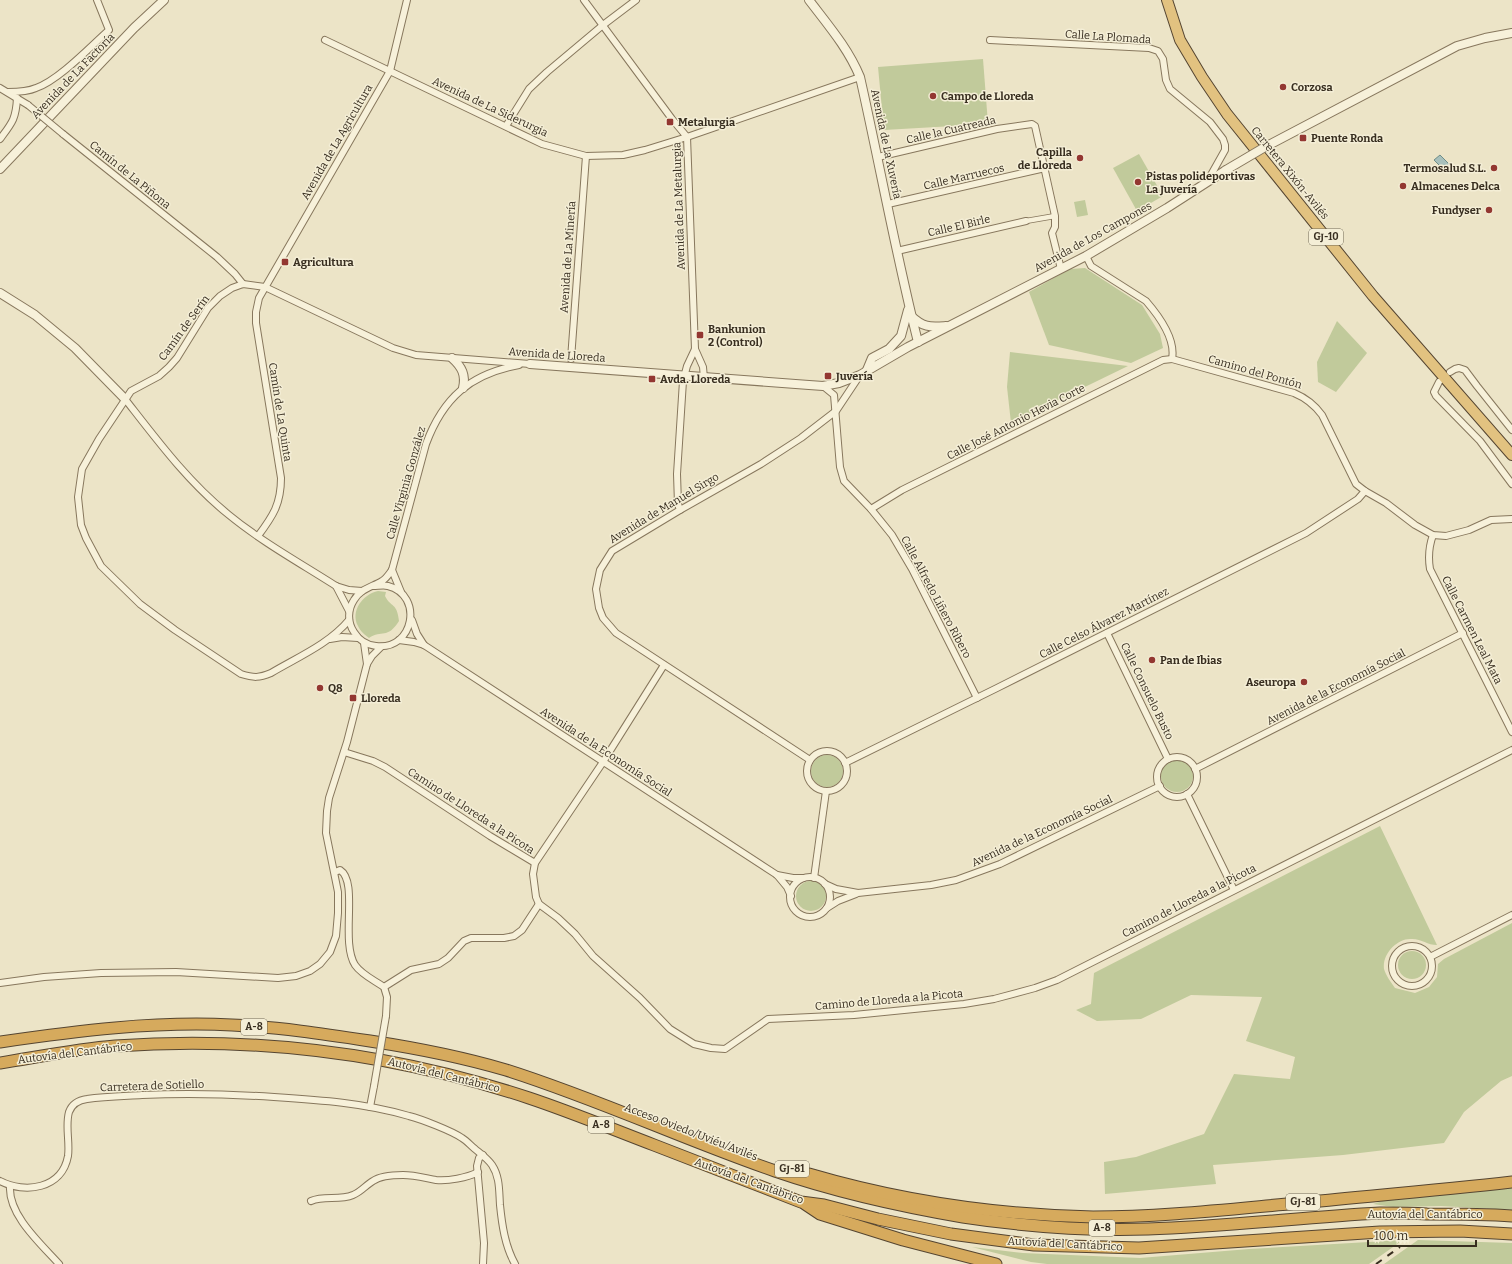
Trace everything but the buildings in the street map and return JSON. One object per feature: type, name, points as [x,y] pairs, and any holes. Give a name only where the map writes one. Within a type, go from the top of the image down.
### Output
[{"type":"highway","name":"Carretera Xixón-Avilés","points":[[1167,0],[1180,40],[1202,77],[1227,114],[1373,296],[1512,455]]},
{"type":"highway","name":"Autovía del Cantábrico","points":[[0,1042],[52,1034],[112,1029],[158,1026],[228,1025],[315,1032],[399,1046],[445,1055],[504,1070],[579,1096],[703,1145],[783,1174],[829,1188],[878,1200],[965,1217],[1053,1227],[1147,1229],[1245,1224],[1382,1213],[1487,1214],[1512,1216]]},
{"type":"highway","name":"Autovía del Cantábrico","points":[[0,1063],[58,1053],[114,1046],[218,1044],[326,1051],[399,1063],[442,1073],[529,1098],[801,1202],[824,1205],[878,1219],[951,1234],[1034,1245],[1140,1248],[1380,1232],[1460,1231],[1512,1234]]},
{"type":"highway","name":"Acceso Oviedo/Uviéu/Avilés","points":[[504,1070],[538,1075],[587,1092],[780,1166],[848,1185],[921,1201],[1007,1212],[1093,1217],[1180,1214],[1512,1182]]},
{"type":"highway","points":[[801,1202],[820,1214],[888,1236],[996,1264]]},
{"type":"street","points":[[8,92],[26,91],[51,81],[109,30],[97,0]]},
{"type":"street","name":"Avenida de La Factoría","points":[[0,169],[128,34],[164,0]]},
{"type":"street","name":"Avenida de La Agricultura","points":[[265,287],[390,71],[407,0]]},
{"type":"street","name":"Avenida de La Metalurgia","points":[[584,0],[687,137],[695,349]]},
{"type":"street","points":[[506,126],[529,89],[603,25],[636,0]]},
{"type":"street","name":"Avenida de La Xuvería","points":[[809,0],[845,47],[860,78],[888,204],[908,307],[918,342]]},
{"type":"street","name":"Avenida de Los Campones","points":[[918,342],[1086,256],[1265,147],[1457,46],[1512,33]]},
{"type":"street","name":"Avenida de La Siderurgia","points":[[324,40],[542,144],[586,156],[623,155],[645,150],[860,78]]},
{"type":"street","name":"Calle La Plomada","points":[[990,40],[1149,48],[1158,51],[1163,59],[1166,80],[1170,89],[1210,122],[1225,145],[1225,150],[1207,182]]},
{"type":"street","name":"Camín de La Piñona","points":[[0,88],[28,105],[216,257],[235,274],[243,284]]},
{"type":"street","points":[[0,139],[12,124],[16,112],[17,98]]},
{"type":"street","name":"Calle la Cuatreada","points":[[878,157],[1029,123],[1035,126],[1045,168]]},
{"type":"street","name":"Avenida de La Minería","points":[[571,359],[586,156]]},
{"type":"street","points":[[1045,168],[1055,216],[1056,227],[1052,233],[1062,269]]},
{"type":"street","name":"Calle Marruecos","points":[[888,204],[1045,168]]},
{"type":"street","points":[[1026,221],[1055,216]]},
{"type":"street","name":"Calle El Birle","points":[[897,251],[1026,221]]},
{"type":"street","points":[[1086,256],[1091,266],[1146,301],[1153,309],[1172,342],[1172,359]]},
{"type":"street","points":[[243,284],[265,287]]},
{"type":"street","name":"Camín de Serín","points":[[243,284],[232,288],[208,308],[169,368],[159,376],[131,391],[125,399],[118,412],[99,439],[82,469],[79,484],[81,525],[86,538],[101,566],[140,604],[241,674],[251,677],[261,677],[271,673],[329,640]]},
{"type":"street","name":"Avenida de Lloreda","points":[[265,287],[392,348],[416,355],[823,386],[839,383],[863,373]]},
{"type":"street","name":"Camín de La Quinta","points":[[258,536],[274,514],[281,491],[281,478],[256,323],[258,298],[265,287]]},
{"type":"street","points":[[0,293],[35,315],[75,348],[125,399],[178,466],[202,492],[229,516],[336,586],[349,590],[362,591]]},
{"type":"street","name":"Avenida de La Xuvería","points":[[863,373],[872,358],[889,349],[901,336],[907,317],[908,307]]},
{"type":"street","points":[[911,316],[917,322],[930,327],[951,325]]},
{"type":"street","name":"Avenida de Manuel Sirgo","points":[[810,760],[616,633],[608,626],[599,608],[596,589],[597,579],[600,570],[612,551],[761,464],[801,438],[836,411],[863,373],[918,342]]},
{"type":"street","points":[[680,510],[678,504],[677,474],[684,376],[695,349]]},
{"type":"street","points":[[695,349],[703,367],[704,378]]},
{"type":"street","points":[[452,358],[463,370],[465,381],[463,388]]},
{"type":"street","name":"Camino del Pontón","points":[[1172,359],[1282,389],[1305,398],[1314,405],[1322,415],[1356,484],[1386,503],[1415,525],[1433,535]]},
{"type":"street","name":"Calle José Antonio Hevia Corte","points":[[871,509],[902,490],[1163,360],[1172,359]]},
{"type":"street","name":"Calle Virginia González","points":[[392,570],[426,444],[432,427],[446,406],[463,388],[488,373],[508,367],[530,364]]},
{"type":"street","points":[[1450,372],[1459,368],[1465,370],[1512,430]]},
{"type":"street","points":[[1439,382],[1434,392],[1436,396],[1480,441],[1512,484]]},
{"type":"street","points":[[823,386],[834,395],[836,411]]},
{"type":"street","name":"Calle Alfredo Liñero Ribero","points":[[836,411],[840,467],[844,481],[871,509],[892,535],[912,569],[977,698]]},
{"type":"street","name":"Calle Celso Álvarez Martínez","points":[[845,762],[977,698],[1306,532],[1358,499],[1365,491]]},
{"type":"street","points":[[1433,535],[1446,536],[1469,530],[1491,520],[1512,519]]},
{"type":"street","name":"Calle Carmen Leal Mata","points":[[1433,535],[1429,548],[1428,559],[1430,569],[1512,732]]},
{"type":"street","points":[[392,570],[402,594],[408,603],[411,614],[410,625],[406,633],[391,645],[381,647],[372,646],[358,638],[352,629],[349,620],[350,612],[355,598],[362,591],[383,581],[392,570]]},
{"type":"street","points":[[336,586],[350,612]]},
{"type":"street","points":[[373,586],[387,586],[394,588],[402,594]]},
{"type":"street","name":"Avenida de la Economía Social","points":[[411,614],[417,634],[424,645]]},
{"type":"street","points":[[329,640],[340,631],[349,620]]},
{"type":"street","name":"Calle Consuelo Busto","points":[[1106,633],[1168,759]]},
{"type":"street","name":"Avenida de la Economía Social","points":[[1195,769],[1463,633]]},
{"type":"street","points":[[329,640],[342,637],[358,638]]},
{"type":"street","name":"Avenida de la Economía Social","points":[[399,640],[424,645],[777,875],[791,896]]},
{"type":"street","points":[[364,642],[367,664]]},
{"type":"street","points":[[0,983],[44,977],[101,973],[176,972],[278,978],[296,976],[310,971],[320,964],[330,952],[336,936],[338,899],[335,872],[326,833],[329,798],[344,752],[367,664],[372,656],[381,647]]},
{"type":"street","points":[[535,863],[603,762],[664,665]]},
{"type":"street","name":"Camino de Lloreda a la Picota","points":[[344,752],[373,761],[385,767],[464,819],[535,863],[533,874],[536,897],[539,904],[558,918],[575,934],[594,956],[670,1028],[694,1044],[711,1048],[725,1049],[768,1019],[854,1015],[964,1004],[1035,988],[1057,980],[1512,750]]},
{"type":"street","points":[[831,752],[837,754],[845,762],[847,769],[844,782],[833,790],[826,791],[815,787],[808,777],[808,766],[810,760],[819,753],[831,752]]},
{"type":"street","points":[[1181,757],[1192,763],[1195,769],[1197,780],[1192,790],[1187,794],[1181,796],[1169,794],[1160,786],[1158,774],[1163,763],[1168,759],[1181,757]]},
{"type":"street","name":"Avenida de la Economía Social","points":[[827,908],[838,901],[858,893],[931,885],[956,880],[978,872],[1019,855],[1160,786]]},
{"type":"street","points":[[814,878],[826,791]]},
{"type":"street","points":[[1187,794],[1234,890]]},
{"type":"street","points":[[335,872],[340,870],[343,872],[349,893],[348,939],[350,955],[355,965],[364,975],[384,987],[387,997],[386,1016],[370,1107],[415,1118],[457,1135],[492,1164],[496,1172],[499,1186],[505,1239],[510,1255],[515,1264]]},
{"type":"street","name":"Avenida de la Economía Social","points":[[777,875],[793,878],[806,878]]},
{"type":"street","points":[[806,878],[814,878],[825,884],[829,890],[830,896],[827,908],[822,914],[809,917],[797,912],[793,906],[791,896],[797,882],[806,878]]},
{"type":"street","name":"Avenida de la Economía Social","points":[[825,884],[836,889],[858,893]]},
{"type":"street","points":[[384,987],[412,970],[439,964],[448,958],[464,941],[471,938],[504,938],[514,936],[522,930],[539,904]]},
{"type":"street","points":[[1430,957],[1512,915]]},
{"type":"street","points":[[1408,947],[1421,948],[1430,957],[1432,964],[1429,977],[1418,985],[1405,985],[1399,982],[1392,970],[1394,958],[1402,949],[1408,947]]},
{"type":"street","name":"Carretera de Sotiello","points":[[0,1181],[10,1186],[23,1188],[44,1186],[53,1180],[61,1172],[68,1156],[68,1118],[70,1110],[77,1102],[85,1099],[186,1093],[233,1094],[330,1101],[370,1107]]},
{"type":"street","points":[[483,1155],[479,1158],[477,1166],[484,1243],[483,1264]]},
{"type":"street","points":[[311,1201],[318,1198],[341,1198],[353,1195],[374,1180],[385,1177],[403,1175],[444,1180],[471,1176],[478,1172]]},
{"type":"street","points":[[10,1186],[11,1198],[17,1213],[59,1264]]},
{"type":"green space","name":"Campo de Lloreda","points":[[983,59],[988,124],[884,130],[878,67]]},
{"type":"green space","name":"Pistas polideportivas La Juvería","points":[[1139,154],[1163,196],[1137,211],[1113,168]]},
{"type":"green space","points":[[1085,200],[1088,215],[1077,217],[1074,202]]},
{"type":"green space","points":[[1085,268],[1142,305],[1160,334],[1163,348],[1131,363],[1049,345],[1029,292],[1070,269]]},
{"type":"green space","points":[[1337,321],[1367,353],[1336,392],[1318,382],[1317,362]]},
{"type":"green space","points":[[1010,352],[1128,366],[1011,423],[1007,387]]},
{"type":"green space","points":[[378,591],[386,592],[385,596],[397,611],[399,621],[395,627],[388,632],[377,634],[369,638],[359,628],[356,620],[357,609],[363,599]]},
{"type":"green space","points":[[824,755],[830,755],[840,762],[843,771],[842,777],[836,784],[830,787],[824,787],[814,780],[811,774],[811,768],[818,758]]},
{"type":"green space","points":[[1177,760],[1188,765],[1193,776],[1188,787],[1177,792],[1166,787],[1161,776],[1166,765]]},
{"type":"green space","points":[[1380,826],[1437,945],[1410,939],[1400,942],[1391,948],[1385,958],[1384,969],[1387,977],[1395,988],[1415,993],[1429,987],[1437,977],[1438,964],[1444,959],[1512,923],[1512,1076],[1501,1081],[1464,1112],[1444,1143],[1343,1155],[1213,1165],[1216,1184],[1105,1194],[1104,1162],[1136,1157],[1204,1134],[1234,1074],[1290,1079],[1295,1057],[1246,1041],[1262,997],[1191,995],[1141,1019],[1097,1021],[1076,1010],[1091,1004],[1094,973]]},
{"type":"green space","points":[[811,881],[822,885],[826,896],[822,907],[811,911],[800,907],[796,896],[800,885]]},
{"type":"green space","points":[[1412,951],[1418,952],[1422,955],[1425,959],[1425,971],[1422,975],[1418,978],[1412,979],[1406,978],[1402,975],[1399,971],[1398,965],[1399,959],[1402,955],[1406,952]]},
{"type":"green space","points":[[1512,1187],[1512,1210],[1441,1206],[1393,1207],[1373,1204],[1392,1198]]},
{"type":"green space","points":[[1403,1240],[1369,1264],[1047,1264],[1031,1262],[972,1247],[1023,1253],[1140,1258],[1249,1249]]},
{"type":"green space","points":[[1418,1240],[1512,1243],[1512,1264],[1384,1264]]},
{"type":"water","points":[[1440,155],[1450,165],[1444,170],[1434,160]]},
{"type":"railway","points":[[1376,1264],[1400,1247]]},
{"type":"place","name":"Corzosa","points":[[1283,87]]},
{"type":"place","name":"Campo de Lloreda","points":[[933,96]]},
{"type":"place","name":"Metalurgia","points":[[670,122]]},
{"type":"place","name":"Puente Ronda","points":[[1303,138]]},
{"type":"place","name":"Capilla de Lloreda","points":[[1080,158]]},
{"type":"place","name":"Termosalud S.L.","points":[[1494,168]]},
{"type":"place","name":"Pistas polideportivas La Juvería","points":[[1138,182]]},
{"type":"place","name":"Almacenes Delca","points":[[1403,186]]},
{"type":"place","name":"Fundyser","points":[[1489,210]]},
{"type":"place","name":"Agricultura","points":[[285,262]]},
{"type":"place","name":"Bankunion 2 (Control)","points":[[700,335]]},
{"type":"place","name":"Juvería","points":[[828,376]]},
{"type":"place","name":"Avda. Lloreda","points":[[652,379]]},
{"type":"place","name":"Pan de Ibias","points":[[1152,660]]},
{"type":"place","name":"Aseuropa","points":[[1304,682]]},
{"type":"place","name":"Q8","points":[[320,688]]},
{"type":"place","name":"Lloreda","points":[[353,698]]}]
